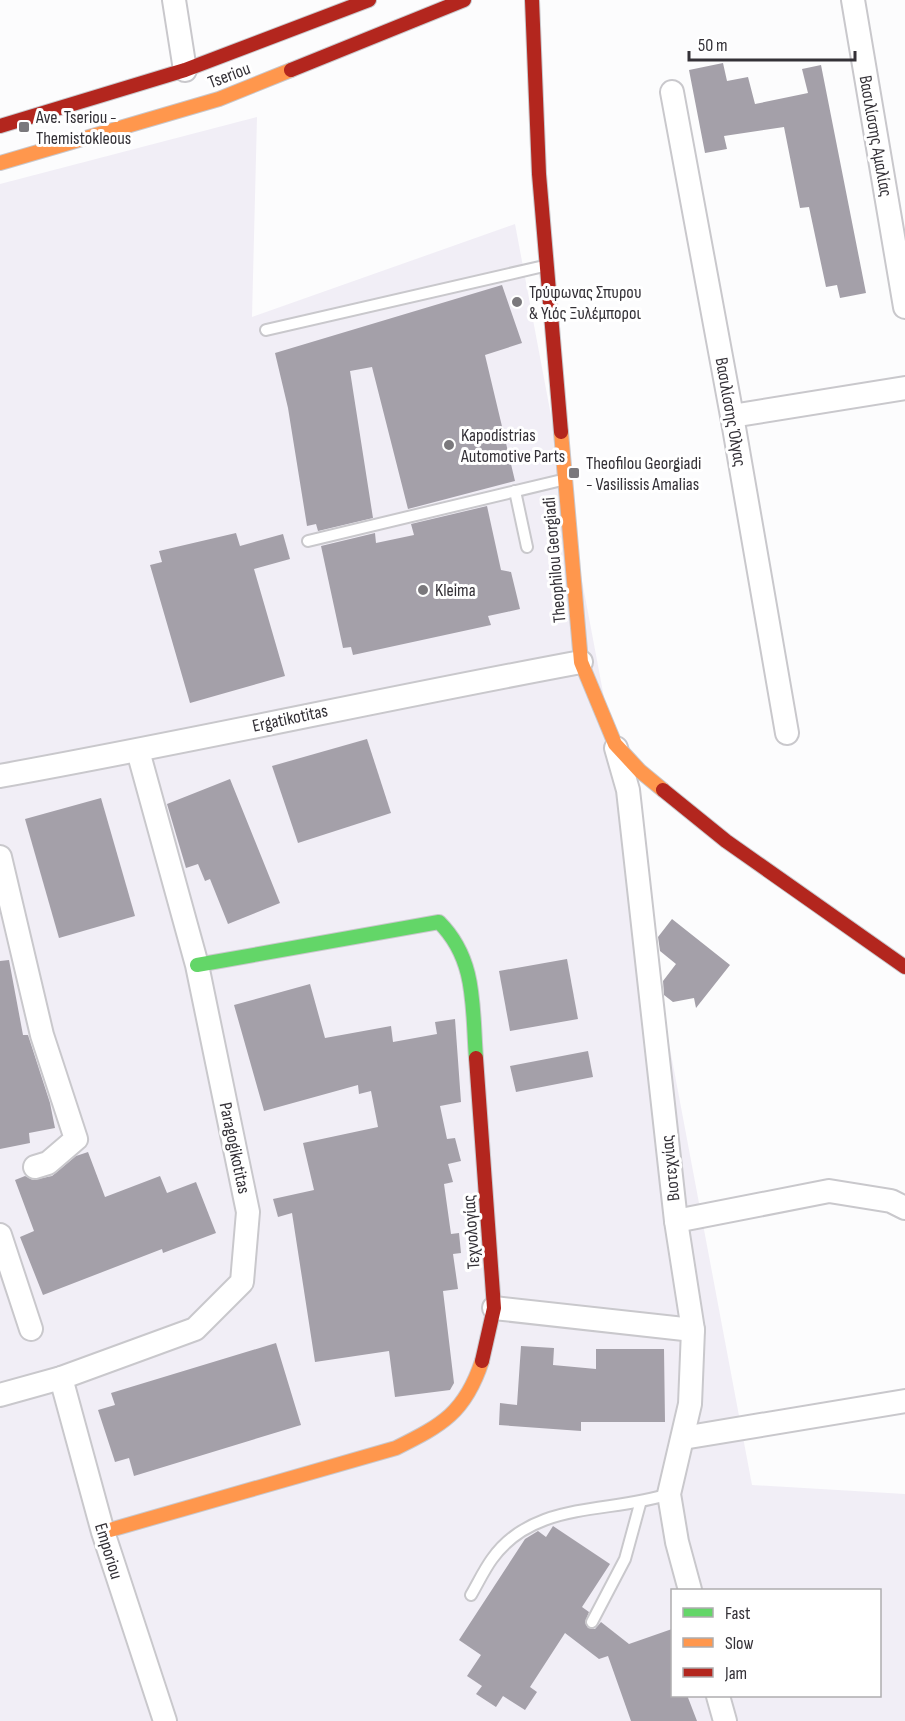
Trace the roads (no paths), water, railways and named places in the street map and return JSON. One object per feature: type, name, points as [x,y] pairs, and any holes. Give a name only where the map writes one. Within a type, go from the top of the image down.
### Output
[{"type":"street","points":[[174,0],[184,70]]},
{"type":"street","name":"Tseriou","points":[[0,126],[184,70],[369,0]]},
{"type":"street","name":"Tseriou","points":[[0,163],[219,99],[464,0]]},
{"type":"street","name":"Theophilou Georgiadi","points":[[532,0],[539,174],[581,662],[615,744],[667,795],[726,841],[905,967]]},
{"type":"street","name":"Βασιλίσσης Αμαλίας","points":[[853,0],[905,307]]},
{"type":"street","name":"Βασιλίσσης Όλγας","points":[[672,92],[732,416],[787,733]]},
{"type":"street","points":[[732,416],[905,388]]},
{"type":"street","name":"Ergatikotitas","points":[[0,776],[138,751],[390,697],[581,662]]},
{"type":"street","name":"Βιοτεχνίας","points":[[615,744],[628,790],[676,1221],[693,1330],[690,1404],[669,1494],[677,1542],[690,1589]]},
{"type":"street","name":"Paragogikotitas","points":[[0,1395],[62,1378],[195,1329],[242,1282],[248,1212],[197,965],[138,751]]},
{"type":"street","points":[[0,857],[42,1035],[76,1139],[48,1163],[35,1167]]},
{"type":"street","name":"Τεχνολογίας","points":[[103,1532],[396,1448],[440,1426],[467,1400],[485,1354],[494,1308],[470,973],[452,935],[439,922],[197,965]]},
{"type":"street","points":[[676,1221],[829,1191],[891,1201],[905,1208]]},
{"type":"street","points":[[0,1235],[31,1329]]},
{"type":"street","points":[[494,1308],[693,1330]]},
{"type":"street","name":"Emporiou","points":[[62,1378],[103,1532],[165,1721]]},
{"type":"street","points":[[683,1438],[905,1401]]},
{"type":"street","points":[[719,1697],[725,1721]]},
{"type":"lane","points":[[266,330],[547,266]]},
{"type":"lane","points":[[308,541],[565,479]]},
{"type":"lane","points":[[515,491],[527,547]]},
{"type":"lane","points":[[471,1595],[492,1558],[505,1544],[533,1524],[568,1511],[640,1504],[669,1494]]},
{"type":"lane","points":[[592,1622],[625,1559],[640,1504]]},
{"type":"place","name":"Ave. Tseriou - Themistokleous","points":[[24,127]]},
{"type":"place","name":"Τρύφωνας Σπυρου & Υιός Ξυλέμποροι","points":[[517,302]]},
{"type":"place","name":"Kapodistrias Automotive Parts","points":[[449,445]]},
{"type":"place","name":"Theofilou Georgiadi - Vasilissis Amalias","points":[[574,473]]},
{"type":"place","name":"Kleima","points":[[423,590]]}]
